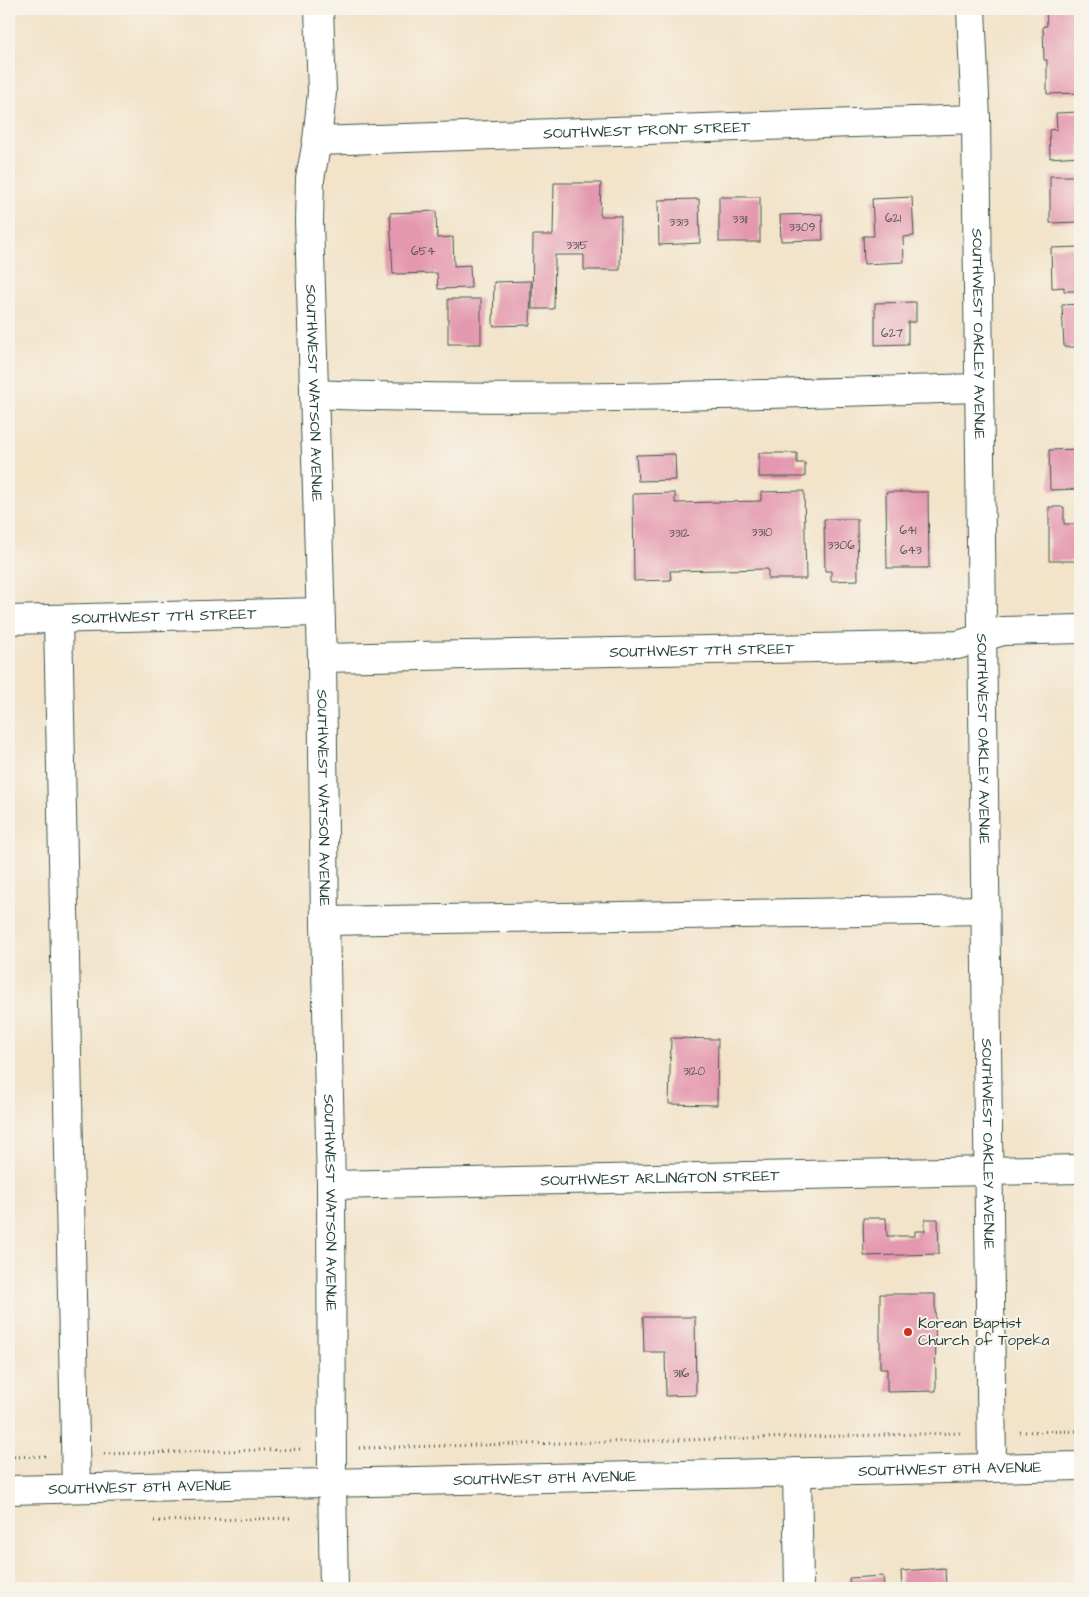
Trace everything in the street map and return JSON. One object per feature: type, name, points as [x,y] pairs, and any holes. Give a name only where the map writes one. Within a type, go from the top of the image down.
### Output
[{"type":"street","name":"SOUTHWEST WATSON AVENUE","points":[[319,9],[322,92],[317,141],[310,179],[308,221],[322,658],[331,1185],[334,1588]]},
{"type":"street","name":"SOUTHWEST OAKLEY AVENUE","points":[[971,9],[976,119],[992,1468]]},
{"type":"street","name":"SOUTHWEST FRONT STREET","points":[[317,141],[976,119]]},
{"type":"street","points":[[314,394],[628,398],[979,388]]},
{"type":"street","name":"SOUTHWEST 7TH STREET","points":[[9,620],[320,612]]},
{"type":"street","points":[[58,619],[76,1488]]},
{"type":"street","name":"SOUTHWEST 7TH STREET","points":[[322,658],[958,645],[1003,631],[1080,630]]},
{"type":"street","points":[[325,921],[985,910]]},
{"type":"street","name":"SOUTHWEST ARLINGTON STREET","points":[[331,1185],[1080,1169]]},
{"type":"street","name":"SOUTHWEST 8TH AVENUE","points":[[9,1490],[1080,1466]]},
{"type":"street","points":[[796,1472],[799,1588]]},
{"type":"path","points":[[1017,1432],[1080,1431]]},
{"type":"path","points":[[9,1456],[965,1433]]},
{"type":"path","points":[[154,1521],[293,1518]]},
{"type":"building","points":[[1046,9],[1080,9],[1080,93],[1047,94],[1047,60],[1044,60],[1043,26],[1047,26]]},
{"type":"building","points":[[1080,112],[1080,156],[1050,158],[1049,130],[1057,129],[1056,113]]},
{"type":"building","points":[[1050,176],[1080,176],[1080,222],[1050,223]]},
{"type":"building","points":[[554,183],[601,183],[600,216],[621,216],[620,270],[584,270],[584,255],[555,255],[554,309],[532,309],[533,235],[553,235]]},
{"type":"building","points":[[719,197],[760,197],[760,242],[719,242]]},
{"type":"building","points":[[912,197],[914,236],[903,237],[904,262],[864,264],[863,236],[874,236],[872,199]]},
{"type":"building","points":[[699,199],[700,243],[659,245],[658,200]]},
{"type":"building","points":[[436,211],[437,238],[453,237],[454,266],[470,265],[471,288],[438,289],[437,273],[393,274],[390,213]]},
{"type":"building","points":[[822,214],[823,240],[781,241],[780,215]]},
{"type":"building","points":[[1080,247],[1080,291],[1064,291],[1064,287],[1052,288],[1051,248]]},
{"type":"building","points":[[531,281],[530,325],[493,326],[494,282]]},
{"type":"building","points":[[448,299],[481,299],[481,344],[448,344]]},
{"type":"building","points":[[916,302],[916,322],[908,322],[908,344],[875,345],[875,303]]},
{"type":"building","points":[[1080,304],[1080,347],[1064,347],[1062,305]]},
{"type":"building","points":[[1080,449],[1080,489],[1050,490],[1049,450]]},
{"type":"building","points":[[759,453],[797,453],[797,463],[805,463],[805,477],[759,477]]},
{"type":"building","points":[[675,454],[676,480],[638,481],[636,455]]},
{"type":"building","points":[[804,491],[806,579],[768,579],[768,569],[670,571],[671,580],[634,581],[633,494],[675,493],[675,503],[761,501],[761,492]]},
{"type":"building","points":[[886,492],[928,492],[929,568],[887,568]]},
{"type":"building","points":[[1049,507],[1064,507],[1064,524],[1078,524],[1079,561],[1049,561]]},
{"type":"building","points":[[824,519],[857,519],[858,580],[831,581],[831,571],[825,571]]},
{"type":"building","points":[[671,1038],[718,1039],[717,1105],[669,1104]]},
{"type":"building","points":[[863,1218],[886,1218],[887,1236],[915,1236],[915,1231],[925,1231],[925,1219],[938,1219],[939,1254],[864,1256]]},
{"type":"building","name":"Korean Baptist Church of Topeka","points":[[880,1294],[935,1294],[936,1391],[887,1392],[887,1369],[880,1369]]},
{"type":"building","points":[[643,1317],[695,1317],[696,1395],[666,1396],[665,1352],[644,1352]]},
{"type":"building","points":[[945,1568],[946,1588],[902,1588],[901,1571]]},
{"type":"building","points":[[883,1576],[884,1588],[850,1588],[849,1578]]},
{"type":"place","name":"Korean Baptist Church of Topeka","points":[[908,1332]]}]
